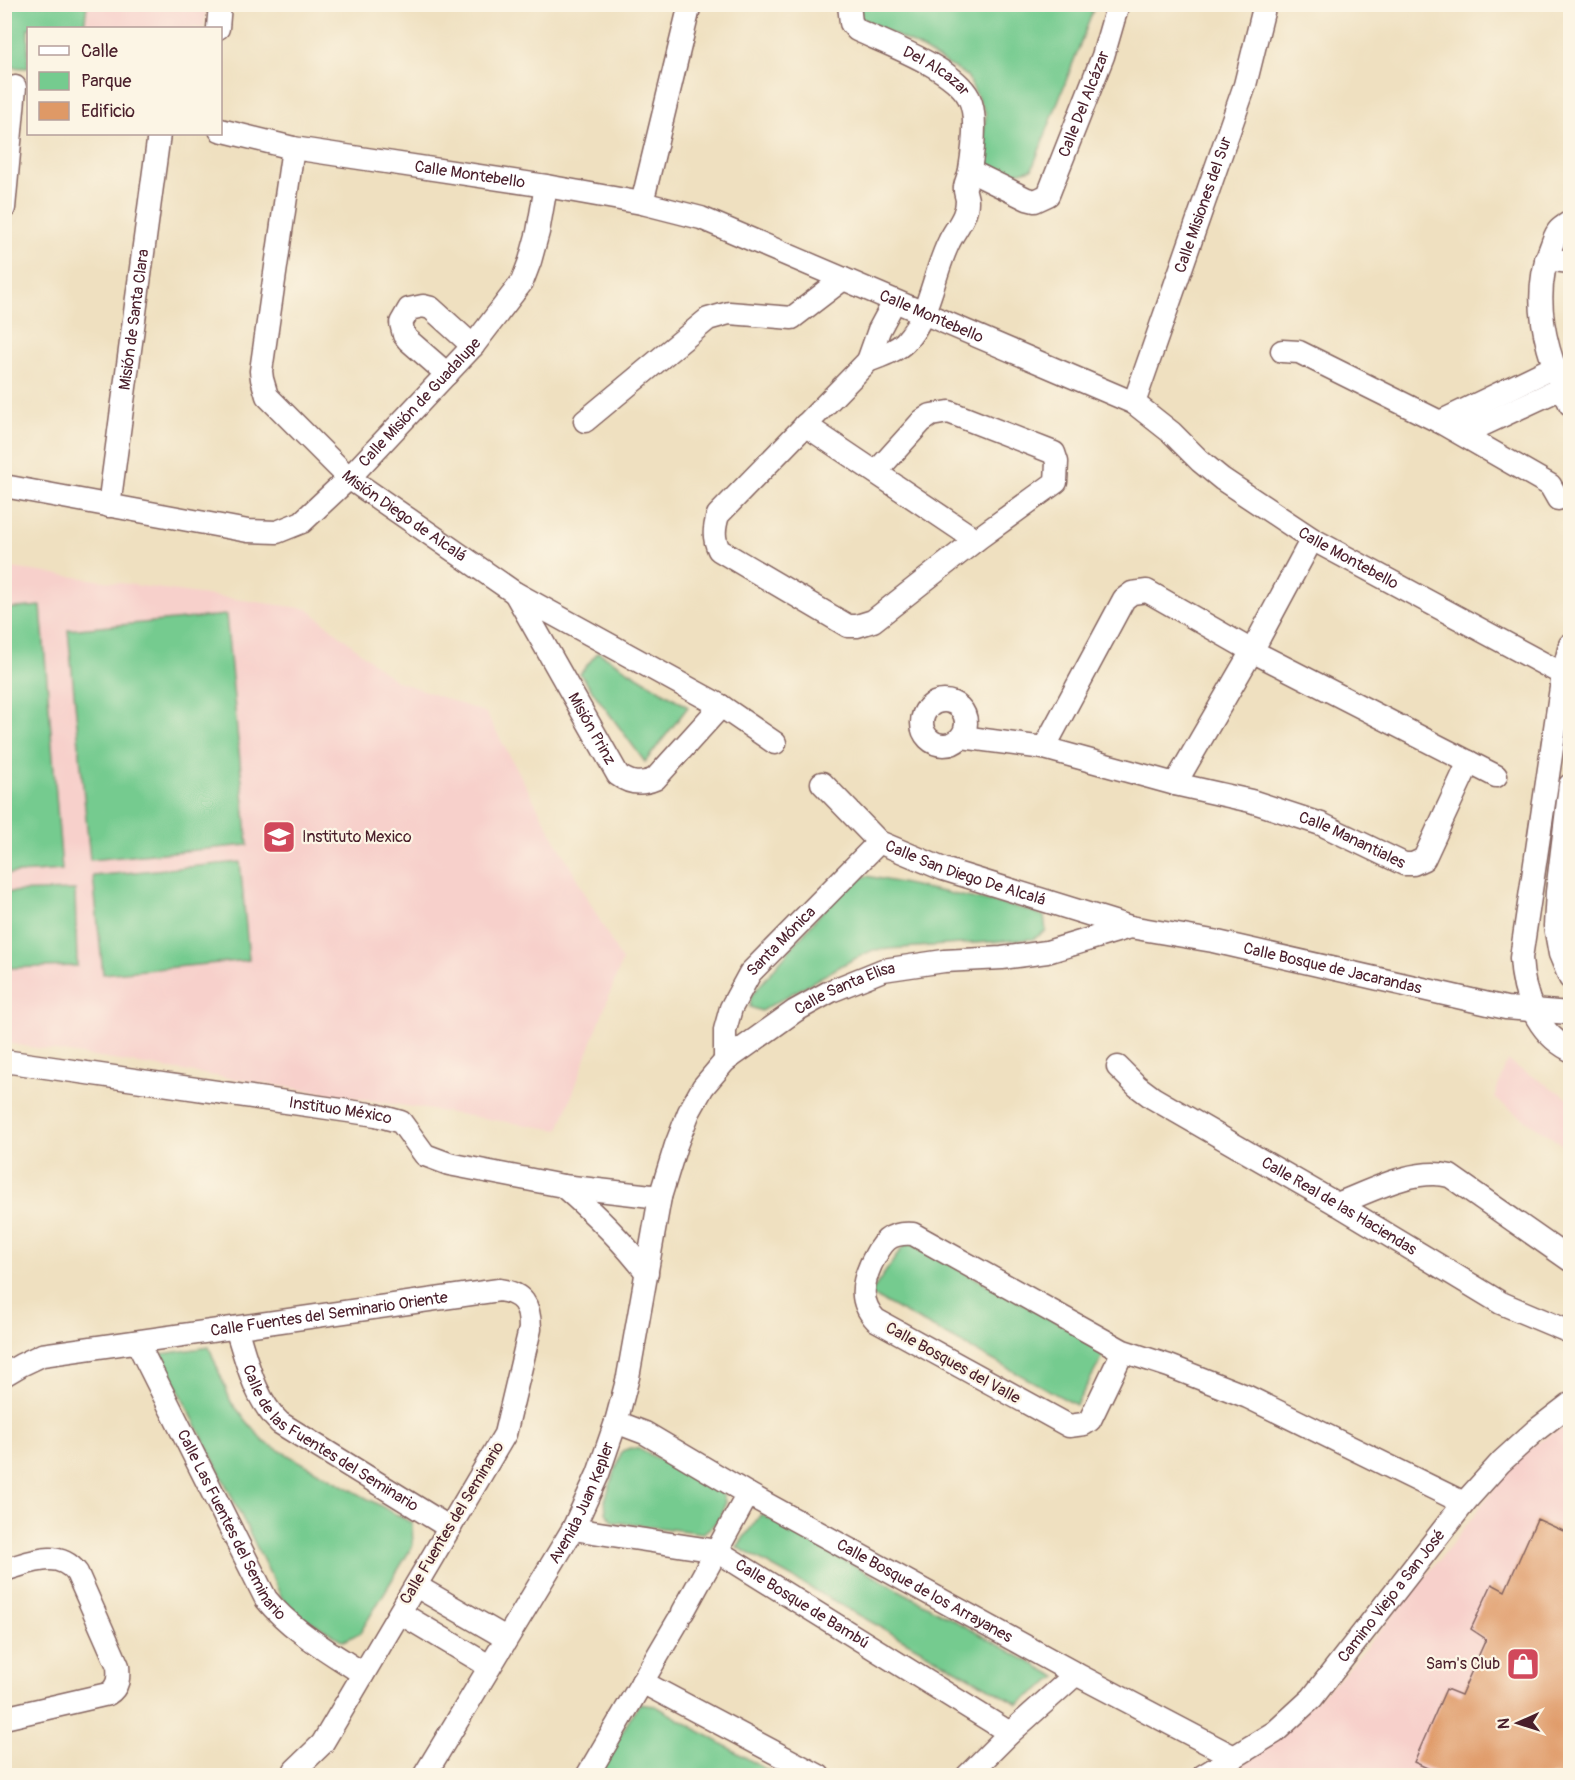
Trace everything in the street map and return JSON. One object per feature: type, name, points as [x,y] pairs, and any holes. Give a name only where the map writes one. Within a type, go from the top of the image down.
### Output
[{"type":"street","points":[[218,27],[220,4]]},
{"type":"street","points":[[642,203],[690,4]]},
{"type":"street","name":"Del Alcazar","points":[[849,4],[851,23],[857,30],[935,67],[960,85],[969,98],[974,123],[967,180],[956,196],[946,224],[949,242],[923,312],[903,344],[868,361]]},
{"type":"street","name":"Calle Del Alcázar","points":[[967,180],[1035,201],[1048,195],[1103,56],[1118,4]]},
{"type":"street","name":"Calle Misiones del Sur","points":[[1134,403],[1245,85],[1265,4]]},
{"type":"street","points":[[4,208],[16,87]]},
{"type":"street","name":"Calle Montebello","points":[[222,130],[294,148],[546,186],[642,203],[701,218],[1134,403],[1172,432],[1200,461],[1222,479],[1312,539],[1567,676]]},
{"type":"street","name":"Misión de Santa Clara","points":[[109,506],[159,135]]},
{"type":"street","name":"Misión Diego de Alcalá","points":[[294,148],[261,370],[267,396],[349,478],[515,593],[721,706],[775,743]]},
{"type":"street","name":"Calle Misión de Guadalupe","points":[[4,486],[248,531],[277,532],[302,522],[349,478],[473,346],[522,282],[535,242],[546,186]]},
{"type":"street","points":[[1463,434],[1566,396],[1554,367],[1545,333],[1542,283],[1546,259],[1566,228]]},
{"type":"street","points":[[1546,259],[1570,262]]},
{"type":"street","points":[[585,421],[708,320],[729,313],[792,318],[843,279]]},
{"type":"street","points":[[876,472],[922,421],[941,412],[949,412],[1054,453],[1057,462],[1056,482],[976,540],[873,621],[856,626],[848,626],[719,550],[714,528],[718,515],[868,361],[879,330],[894,302]]},
{"type":"street","points":[[447,374],[404,335],[401,323],[409,309],[423,306],[431,308],[473,346]]},
{"type":"street","points":[[1282,351],[1299,352],[1463,434],[1550,485],[1558,499]]},
{"type":"street","points":[[1440,422],[1554,367]]},
{"type":"street","points":[[805,425],[976,540]]},
{"type":"street","points":[[1175,784],[1252,651],[1312,539]]},
{"type":"street","points":[[1044,748],[1124,599],[1132,593],[1147,591],[1252,651],[1496,776]]},
{"type":"street","name":"Misión Prinz","points":[[515,593],[618,775],[625,780],[633,783],[655,780],[721,706]]},
{"type":"street","points":[[1570,645],[1567,676],[1521,958],[1522,978],[1533,1011],[1546,1033],[1570,1050]]},
{"type":"street","name":"Calle Manantiales","points":[[962,737],[1044,748],[1175,784],[1251,801],[1322,824],[1404,864],[1413,864],[1424,859],[1469,762]]},
{"type":"street","name":"Calle San Diego De Alcalá","points":[[822,783],[879,842],[943,869],[1130,927]]},
{"type":"street","points":[[1570,785],[1557,892],[1556,927],[1560,954],[1570,978]]},
{"type":"street","name":"Santa Mónica","points":[[725,1061],[725,1030],[731,1008],[750,974],[879,842]]},
{"type":"street","name":"Calle Bosque de Jacarandas","points":[[1130,927],[1213,941],[1506,1008],[1570,1013]]},
{"type":"street","name":"Calle Santa Elisa","points":[[660,1197],[689,1112],[704,1088],[725,1061],[795,1011],[831,991],[883,970],[944,961],[1002,958],[1047,952],[1130,927]]},
{"type":"street","name":"Instituo México","points":[[4,1061],[390,1118],[401,1122],[425,1155],[449,1164],[563,1186],[660,1197]]},
{"type":"street","name":"Calle Real de las Haciendas","points":[[1118,1067],[1153,1098],[1337,1204],[1501,1303],[1570,1332]]},
{"type":"street","points":[[1337,1204],[1414,1175],[1450,1176],[1570,1260]]},
{"type":"street","points":[[563,1186],[627,1246],[647,1273]]},
{"type":"street","name":"Avenida Juan Kepler","points":[[424,1776],[573,1529],[598,1474],[616,1422],[628,1377],[660,1197]]},
{"type":"street","name":"Calle Bosques del Valle","points":[[1123,1351],[1090,1420],[1084,1424],[1069,1426],[876,1320],[867,1307],[863,1289],[864,1280],[881,1244],[895,1235],[913,1234],[1123,1351],[1169,1366],[1248,1397],[1464,1503]]},
{"type":"street","name":"Calle Fuentes del Seminario Oriente","points":[[4,1376],[42,1355],[499,1290],[512,1292],[519,1296]]},
{"type":"street","name":"Calle Fuentes del Seminario","points":[[296,1770],[322,1744],[505,1434],[530,1329],[530,1316],[519,1296]]},
{"type":"street","name":"Calle de las Fuentes del Seminario","points":[[236,1328],[256,1390],[263,1404],[280,1423],[450,1528]]},
{"type":"street","name":"Calle Las Fuentes del Seminario","points":[[137,1342],[266,1599],[294,1627],[363,1674]]},
{"type":"street","name":"Camino Viejo a San José","points":[[1203,1776],[1275,1732],[1312,1698],[1464,1503],[1501,1462],[1535,1431],[1570,1404]]},
{"type":"street","name":"Calle Bosque de los Arrayanes","points":[[616,1422],[645,1433],[747,1494],[1076,1674],[1234,1757]]},
{"type":"street","points":[[586,1776],[680,1616],[747,1494]]},
{"type":"street","name":"Calle Bosque de Bambú","points":[[573,1529],[717,1551],[1010,1733]]},
{"type":"street","points":[[4,1570],[51,1558],[66,1562],[77,1573],[118,1666],[118,1681],[108,1694],[4,1718]]},
{"type":"street","points":[[416,1586],[506,1638]]},
{"type":"street","points":[[399,1613],[489,1666]]},
{"type":"street","points":[[968,1776],[1010,1733],[1076,1674]]},
{"type":"street","points":[[642,1682],[819,1776]]},
{"type":"shaded area","points":[[87,4],[207,5],[204,27],[84,27]]},
{"type":"shaded area","name":"Instituto Mexico","points":[[4,567],[308,609],[394,680],[486,713],[622,961],[559,1130],[5,1043]]},
{"type":"shaded area","points":[[1507,1061],[1570,1099],[1570,1150],[1494,1098]]},
{"type":"shaded area","points":[[1570,1423],[1570,1775],[1229,1776],[1342,1676],[1444,1554],[1523,1451]]},
{"type":"green space","points":[[5,4],[87,5],[84,27],[27,27],[27,68],[5,67]]},
{"type":"green space","points":[[863,4],[1063,4],[1081,6],[1093,11],[1032,169],[1012,174],[984,163],[983,138],[986,114],[967,76],[919,47],[857,16]]},
{"type":"green space","points":[[41,606],[62,870],[5,874],[5,609]]},
{"type":"green space","points":[[226,615],[248,845],[90,860],[68,630]]},
{"type":"green space","points":[[598,652],[688,707],[645,762],[580,674]]},
{"type":"green space","points":[[240,862],[249,960],[103,974],[93,876]]},
{"type":"green space","points":[[867,876],[1024,909],[1044,916],[1046,931],[1033,939],[873,950],[761,1011],[750,1007],[751,996],[847,882]]},
{"type":"green space","points":[[75,890],[77,966],[5,968],[5,892]]},
{"type":"green space","points":[[907,1241],[1107,1349],[1076,1405],[870,1294]]},
{"type":"green space","points":[[209,1347],[231,1402],[264,1442],[412,1523],[413,1545],[360,1633],[343,1641],[287,1607],[281,1596],[161,1354]]},
{"type":"green space","points":[[630,1448],[639,1449],[721,1491],[725,1503],[718,1520],[703,1533],[614,1522],[606,1513],[605,1500],[622,1451]]},
{"type":"green space","points":[[761,1514],[1057,1677],[1018,1704],[737,1547]]},
{"type":"green space","points":[[639,1704],[656,1706],[776,1775],[595,1776]]},
{"type":"building","name":"Sam's Club","points":[[1537,1519],[1570,1534],[1570,1776],[1445,1776],[1414,1762],[1446,1689],[1461,1695],[1486,1639],[1471,1629],[1492,1584],[1505,1591]]},
{"type":"place","name":"Instituto Mexico","points":[[279,837]]},
{"type":"place","name":"Sam's Club","points":[[1523,1664]]}]
